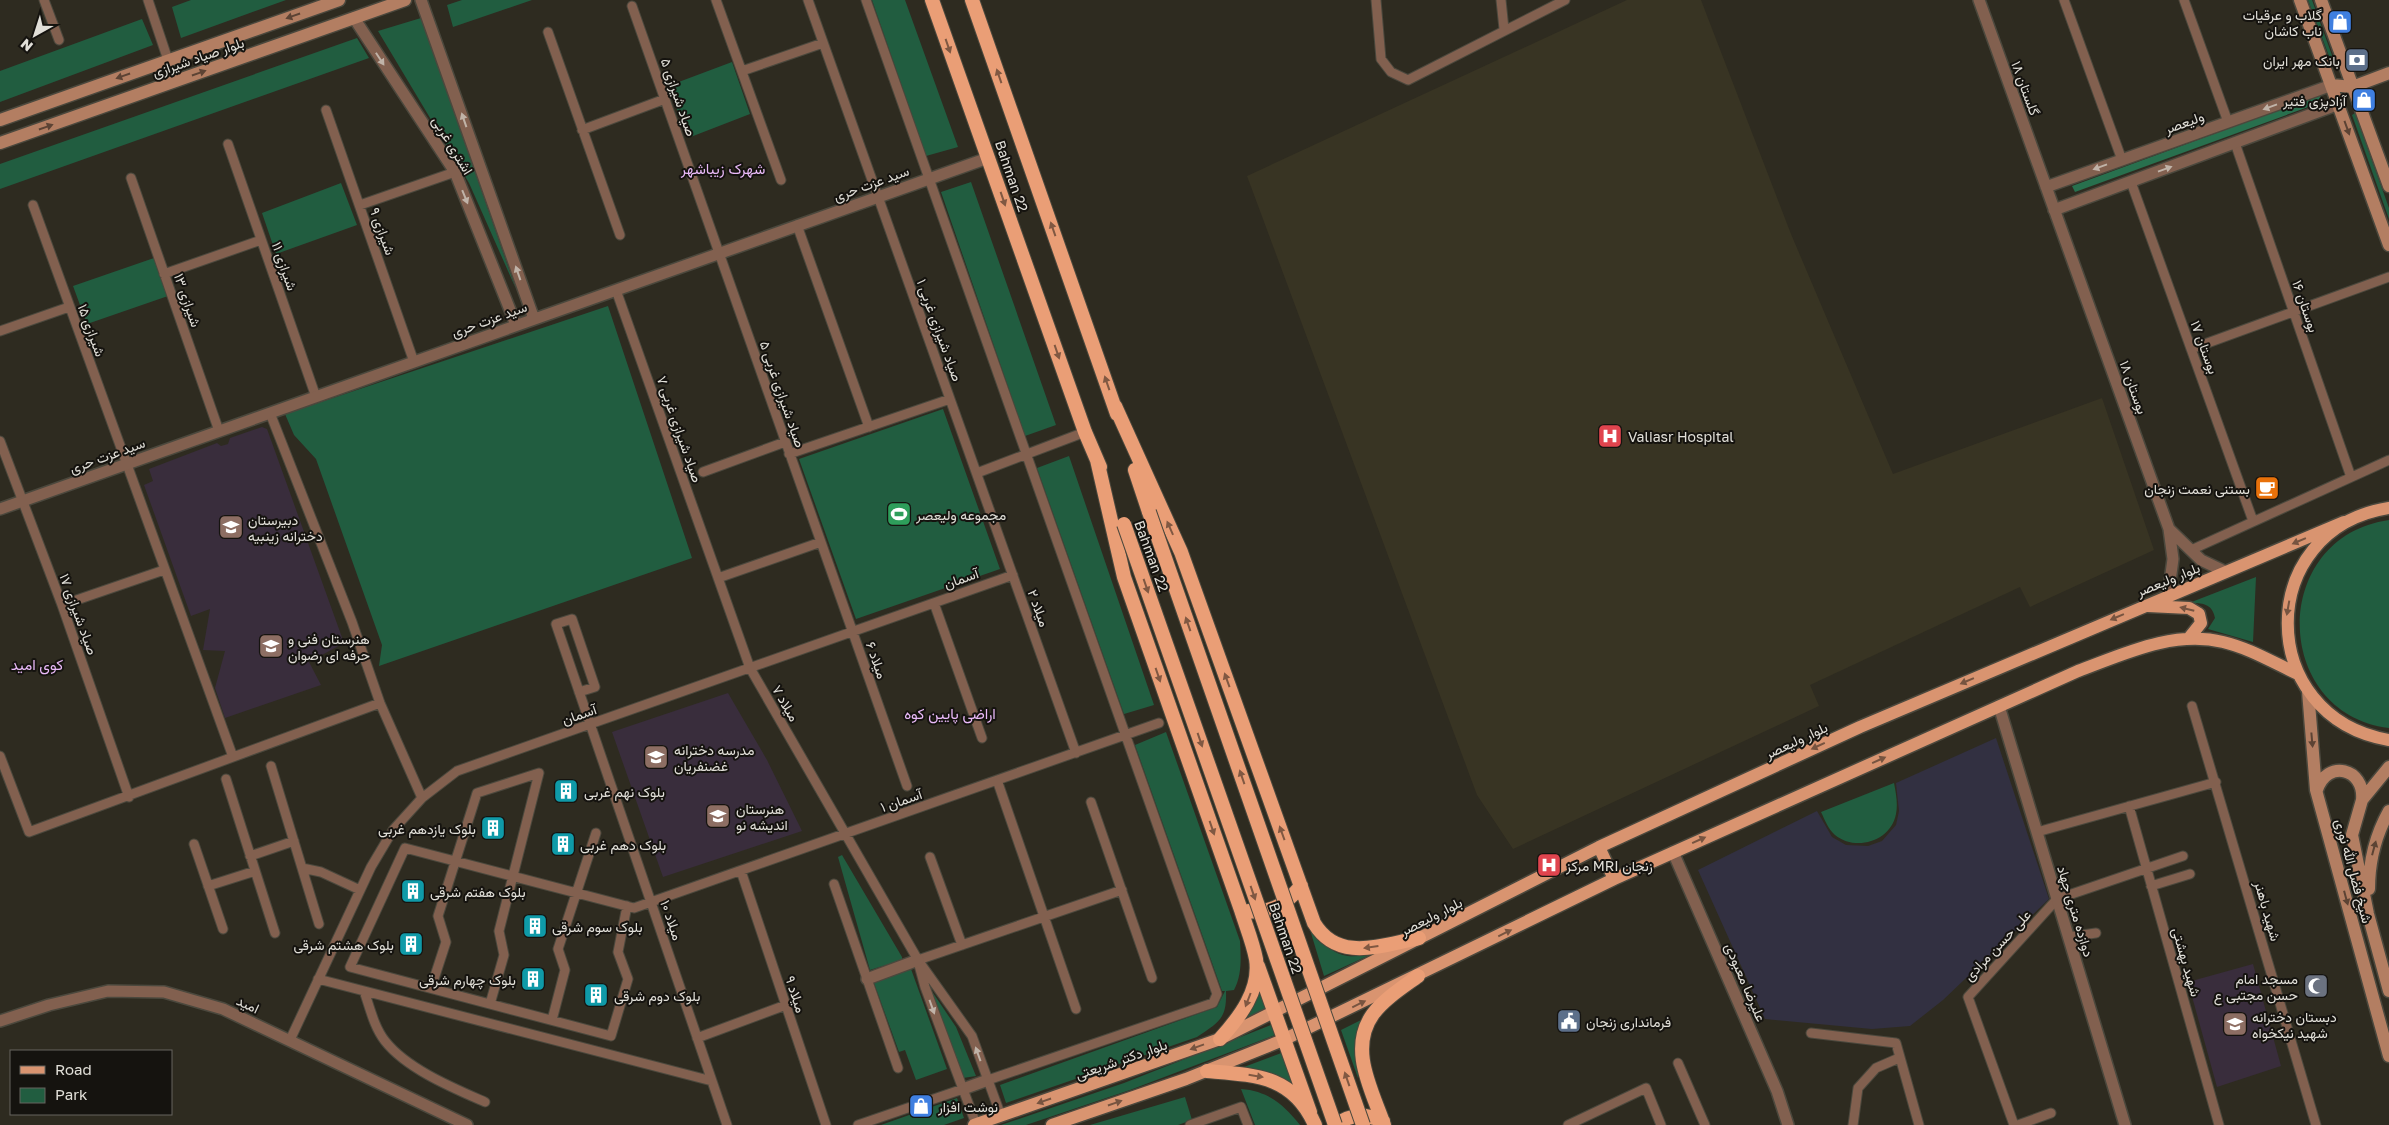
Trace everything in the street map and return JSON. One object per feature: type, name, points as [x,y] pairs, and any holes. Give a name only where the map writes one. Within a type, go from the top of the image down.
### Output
[{"type":"highway","name":"Bahman 22","points":[[932,0],[1085,432],[1124,524],[1335,1125]]},
{"type":"highway","name":"Bahman 22","points":[[972,0],[1115,406],[1149,512],[1363,1125]]},
{"type":"highway","points":[[1115,406],[1181,552],[1314,923],[1322,936],[1335,944],[1347,948],[1366,948],[1419,938]]},
{"type":"highway","points":[[1097,460],[1124,577],[1241,910],[1273,1012],[1312,1119]]},
{"type":"highway","points":[[1241,910],[1258,912],[1275,909],[1290,900],[1301,886]]},
{"type":"highway","points":[[1220,1039],[1245,1008],[1253,986],[1256,960]]},
{"type":"highway","points":[[1384,1123],[1365,1070],[1361,1049],[1364,1033],[1373,1014],[1418,976]]},
{"type":"highway","points":[[1207,1071],[1260,1076],[1278,1083],[1296,1097],[1312,1119]]},
{"type":"highway","points":[[1335,1125],[1348,1117],[1360,1115],[1372,1116],[1384,1123]]},
{"type":"main road","name":"بلوار صیاد شیرازی","points":[[0,120],[339,0]]},
{"type":"main road","name":"بلوار صیاد شیرازی","points":[[0,143],[405,0]]},
{"type":"main road","points":[[2300,0],[2389,245]]},
{"type":"main road","points":[[2321,0],[2389,186]]},
{"type":"main road","points":[[2332,85],[2352,87],[2389,73]]},
{"type":"main road","points":[[2339,104],[2352,87]]},
{"type":"main road","points":[[2389,508],[2371,510],[2344,522],[2321,540],[2303,562],[2292,589],[2286,617],[2288,646],[2298,674],[2308,691],[2325,711],[2347,726],[2372,737],[2389,740]]},
{"type":"main road","name":"بلوار ولیعصر","points":[[1273,1012],[1342,979],[1599,847],[1860,727],[2144,605],[2344,522]]},
{"type":"main road","points":[[2144,605],[2189,608],[2199,614],[2201,622],[2189,638]]},
{"type":"main road","points":[[1052,1125],[1207,1071],[1283,1040],[1614,879],[2078,671],[2134,650],[2189,638],[2224,642],[2298,674]]},
{"type":"main road","name":"شیخ فضل الله نوری","points":[[2308,691],[2316,790],[2389,1056]]},
{"type":"main road","name":"شیخ فضل الله نوری","points":[[2389,767],[2362,800],[2352,835],[2368,914],[2389,991]]},
{"type":"main road","points":[[2316,790],[2324,777],[2330,773],[2344,771],[2357,779],[2363,793],[2362,800]]},
{"type":"main road","points":[[2368,914],[2369,869],[2373,847],[2380,827],[2389,811]]},
{"type":"main road","points":[[1599,847],[1614,879]]},
{"type":"main road","name":"بلوار دکتر شریعتی","points":[[975,1125],[1220,1039],[1273,1012]]},
{"type":"street","points":[[44,0],[59,40]]},
{"type":"street","points":[[148,0],[168,60]]},
{"type":"street","name":"اشتری غربی","points":[[422,0],[534,319]]},
{"type":"street","points":[[716,0],[781,180]]},
{"type":"street","name":"صیاد شیرازی غربی ۱","points":[[808,0],[977,473]]},
{"type":"street","points":[[858,1125],[1213,1002],[1217,994],[866,0]]},
{"type":"street","points":[[1376,0],[1381,59],[1391,72],[1408,80],[1504,29],[1565,0]]},
{"type":"street","points":[[1501,0],[1504,29]]},
{"type":"street","name":"گلستان ۱۸","points":[[1979,0],[2046,187]]},
{"type":"street","points":[[2064,0],[2122,160]]},
{"type":"street","points":[[2184,0],[2228,122]]},
{"type":"street","name":"صیاد شیرازی ۵","points":[[632,6],[719,254]]},
{"type":"street","name":"اشتری غربی","points":[[354,18],[455,172],[516,325]]},
{"type":"street","points":[[548,32],[620,235]]},
{"type":"street","points":[[742,71],[823,43]]},
{"type":"street","name":"ولیعصر","points":[[2046,187],[2332,85]]},
{"type":"street","points":[[582,130],[665,99]]},
{"type":"street","points":[[2054,210],[2339,104]]},
{"type":"street","name":"شیرازی ۹","points":[[326,110],[414,362]]},
{"type":"street","name":"بوستان ۱۶","points":[[2235,143],[2351,477]]},
{"type":"street","name":"شیرازی ۱۱","points":[[228,144],[316,397]]},
{"type":"street","name":"سید عزت حری","points":[[0,509],[988,158]]},
{"type":"street","points":[[360,205],[455,172]]},
{"type":"street","name":"شیرازی ۱۳","points":[[131,178],[219,431]]},
{"type":"street","name":"بوستان ۱۷","points":[[2131,182],[2253,521]]},
{"type":"street","name":"بوستان ۱۸","points":[[2046,187],[2169,529],[2201,560],[2226,572]]},
{"type":"street","name":"شیرازی ۱۵","points":[[34,205],[69,307],[233,757]]},
{"type":"street","points":[[797,226],[868,427]]},
{"type":"street","points":[[164,274],[261,240]]},
{"type":"street","name":"صیاد شیرازی غربی ۵","points":[[719,254],[821,542]]},
{"type":"street","points":[[2191,349],[2389,277]]},
{"type":"street","name":"صیاد شیرازی غربی ۷","points":[[616,290],[718,578]]},
{"type":"street","points":[[506,301],[512,304],[517,303],[526,296]]},
{"type":"street","points":[[0,331],[69,307]]},
{"type":"street","points":[[789,454],[950,399]]},
{"type":"street","points":[[270,413],[352,622],[380,703],[422,798]]},
{"type":"street","points":[[977,473],[1085,432]]},
{"type":"street","name":"صیاد شیرازی ۱۷","points":[[0,441],[21,502],[62,605],[129,797]]},
{"type":"street","points":[[703,472],[785,442]]},
{"type":"street","points":[[2191,550],[2389,460]]},
{"type":"street","name":"میلاد ۲","points":[[977,473],[1076,753]]},
{"type":"street","points":[[2168,596],[2173,559],[2169,529]]},
{"type":"street","points":[[718,578],[821,542]]},
{"type":"street","name":"میلاد ۶","points":[[821,542],[907,786]]},
{"type":"street","points":[[62,605],[164,570]]},
{"type":"street","name":"آسمان","points":[[290,1040],[371,867],[393,830],[422,798],[457,771],[1012,575]]},
{"type":"street","name":"میلاد ۷","points":[[718,578],[750,668],[918,960]]},
{"type":"street","points":[[934,602],[982,738]]},
{"type":"street","name":"میلاد ۱۰","points":[[579,692],[595,687],[572,619],[556,624],[579,692],[651,902],[697,1038],[727,1125]]},
{"type":"street","points":[[0,756],[30,832],[380,703]]},
{"type":"street","name":"دوازده متری جهاد","points":[[1999,706],[2125,1125]]},
{"type":"street","name":"شهید باهنر","points":[[2192,706],[2316,1125]]},
{"type":"street","name":"آسمان ۱","points":[[627,906],[634,908],[1159,723]]},
{"type":"street","points":[[271,766],[319,924]]},
{"type":"street","points":[[431,988],[446,942],[438,916],[477,793],[539,773],[499,931],[504,955],[490,1004]]},
{"type":"street","points":[[226,779],[275,933]]},
{"type":"street","points":[[997,780],[1076,1009]]},
{"type":"street","points":[[2037,832],[2216,782]]},
{"type":"street","points":[[1092,802],[1152,978]]},
{"type":"street","name":"شهید بهشتی","points":[[2129,806],[2150,886],[2219,1125]]},
{"type":"street","points":[[552,1020],[565,970],[558,949],[596,833]]},
{"type":"street","points":[[250,856],[294,841]]},
{"type":"street","points":[[194,844],[223,929]]},
{"type":"street","points":[[405,848],[576,892],[627,906],[618,952],[628,979],[611,1036],[350,967],[405,848]]},
{"type":"street","name":"علیرضا معبودی","points":[[1673,852],[1777,1091],[1788,1125]]},
{"type":"street","points":[[2057,899],[2183,856]]},
{"type":"street","points":[[930,857],[962,945]]},
{"type":"street","points":[[302,868],[321,872],[360,890]]},
{"type":"street","points":[[208,886],[255,871]]},
{"type":"street","name":"میلاد ۹","points":[[741,871],[826,1125]]},
{"type":"street","points":[[2150,886],[2190,874]]},
{"type":"street","points":[[834,884],[898,1068]]},
{"type":"street","points":[[867,979],[1122,890]]},
{"type":"street","name":"علی حسن مرادی","points":[[2014,1125],[1968,997],[2057,899]]},
{"type":"street","points":[[2068,937],[2096,933]]},
{"type":"street","points":[[918,960],[972,1036],[1001,1116]]},
{"type":"street","points":[[918,960],[925,987],[975,1125]]},
{"type":"street","points":[[318,979],[712,1081]]},
{"type":"street","name":"امید","points":[[0,1021],[49,1004],[108,991],[164,992],[223,1009],[467,1125]]},
{"type":"street","points":[[364,991],[372,1017],[385,1041],[404,1059],[428,1074],[485,1102]]},
{"type":"street","points":[[697,1038],[786,1005]]},
{"type":"street","points":[[1811,1033],[1896,1043],[1919,1125]]},
{"type":"street","points":[[1853,1125],[1858,1088],[1876,1068],[1899,1058]]},
{"type":"street","points":[[1678,1063],[1705,1125]]},
{"type":"street","points":[[1568,1125],[1646,1088],[1661,1125]]},
{"type":"street","points":[[1190,1125],[1241,1107],[1248,1125]]},
{"type":"street","points":[[2018,1125],[2051,1113]]},
{"type":"street","points":[[1589,1115],[1592,1125]]},
{"type":"shaded area","name":"Valiasr Hospital","points":[[1627,0],[1701,0],[1791,234],[1893,474],[2102,398],[2154,550],[2030,607],[2020,587],[1810,685],[1819,706],[1513,849],[1477,795],[1247,176]]},
{"type":"shaded area","name":"دبیرستان دخترانه زینبیه","points":[[262,427],[267,429],[344,643],[309,662],[321,685],[225,718],[215,688],[225,651],[203,650],[210,609],[191,616],[144,485],[153,481],[149,469],[217,443],[221,446],[228,444],[230,438]]},
{"type":"shaded area","points":[[728,693],[767,760],[802,831],[663,877],[612,732]]},
{"type":"shaded area","points":[[1996,738],[2049,899],[1943,1000],[1910,1026],[1872,1029],[1765,1019],[1698,870],[1817,811],[1832,837],[1846,845],[1868,846],[1882,841],[1896,825],[1899,811],[1896,783]]},
{"type":"shaded area","name":"دبستان دخترانه شهید نیکخواه","points":[[2253,964],[2281,1066],[2217,1087],[2188,982]]},
{"type":"green space","points":[[191,0],[286,0],[181,38],[172,7]]},
{"type":"green space","points":[[462,0],[532,0],[453,27],[447,5]]},
{"type":"green space","points":[[872,0],[905,0],[958,147],[926,156]]},
{"type":"green space","points":[[2308,0],[2312,0],[2333,58],[2330,59]]},
{"type":"green space","points":[[421,18],[516,289],[469,183],[378,31]]},
{"type":"green space","points":[[142,19],[153,45],[0,102],[0,71]]},
{"type":"green space","points":[[357,38],[369,58],[0,189],[0,164]]},
{"type":"green space","points":[[732,62],[750,114],[688,138],[668,86]]},
{"type":"green space","points":[[2320,95],[2322,102],[2075,192],[2072,186]]},
{"type":"green space","points":[[2355,113],[2389,208],[2389,219],[2352,115]]},
{"type":"green space","points":[[971,182],[1056,425],[1025,436],[941,192]]},
{"type":"green space","points":[[341,183],[357,225],[276,254],[262,213]]},
{"type":"green space","points":[[154,258],[168,296],[87,324],[73,286]]},
{"type":"green space","points":[[608,306],[692,558],[379,666],[382,645],[316,459],[294,435],[285,414]]},
{"type":"green space","name":"مجموعه ولیعصر","points":[[943,409],[1000,569],[856,619],[799,459]]},
{"type":"green space","points":[[1069,456],[1154,705],[1124,714],[1037,468]]},
{"type":"green space","points":[[2389,520],[2389,728],[2350,715],[2322,692],[2306,660],[2300,625],[2305,589],[2322,558],[2350,533]]},
{"type":"green space","points":[[2256,577],[2253,642],[2208,629],[2215,618],[2212,609],[2206,605],[2189,603]]},
{"type":"green space","points":[[1166,732],[1240,941],[1241,954],[1237,984],[1234,990],[1226,991],[1225,1008],[1220,1019],[1197,1037],[1006,1103],[1000,1085],[1217,1007],[1225,991],[1222,991],[1135,745]]},
{"type":"green space","points":[[1894,783],[1897,802],[1896,814],[1893,823],[1880,837],[1862,843],[1853,843],[1843,840],[1830,830],[1821,812]]},
{"type":"green space","points":[[842,855],[902,960],[870,970],[838,857]]},
{"type":"green space","points":[[1301,900],[1318,935],[1331,949],[1339,954],[1348,956],[1372,954],[1324,976]]},
{"type":"green space","points":[[911,969],[947,1069],[916,1080],[905,1050],[899,1052],[874,983]]},
{"type":"green space","points":[[1257,976],[1271,1014],[1242,1026],[1251,1010]]},
{"type":"green space","points":[[931,990],[956,1027],[976,1076],[963,1078]]},
{"type":"green space","points":[[1361,1020],[1358,1036],[1358,1078],[1341,1030]]},
{"type":"green space","points":[[1271,1025],[1275,1035],[1130,1090],[1026,1125],[1001,1125],[1124,1083]]},
{"type":"green space","points":[[1284,1052],[1304,1103],[1284,1085],[1269,1076],[1244,1067]]},
{"type":"green space","points":[[1241,1089],[1251,1090],[1274,1100],[1300,1125],[1255,1125]]},
{"type":"green space","points":[[1185,1097],[1192,1120],[1178,1125],[1090,1125]]},
{"type":"green space","points":[[957,1098],[964,1118],[944,1125],[881,1125]]},
{"type":"place","name":"گلاب و عرقیات ناب کاشان","points":[[2340,22]]},
{"type":"place","name":"بانک مهر ایران","points":[[2357,60]]},
{"type":"place","name":"آزادپزی فتیر","points":[[2364,100]]},
{"type":"place","name":"Valiasr Hospital","points":[[1610,436]]},
{"type":"place","name":"بستنی نعمت زنجان","points":[[2267,488]]},
{"type":"place","name":"مجموعه ولیعصر","points":[[899,514]]},
{"type":"place","name":"دبیرستان دخترانه زینبیه","points":[[231,527]]},
{"type":"place","name":"هنرستان فنی و حرفه ای رضوان","points":[[271,646]]},
{"type":"place","name":"مدرسه دخترانه غضنفریان","points":[[656,757]]},
{"type":"place","name":"بلوک نهم غربی","points":[[566,791]]},
{"type":"place","name":"هنرستان اندیشه نو","points":[[718,816]]},
{"type":"place","name":"بلوک یازدهم غربی","points":[[493,828]]},
{"type":"place","name":"بلوک دهم غربی","points":[[563,844]]},
{"type":"place","name":"مرکز MRI زنجان","points":[[1549,865]]},
{"type":"place","name":"بلوک هفتم شرقی","points":[[413,891]]},
{"type":"place","name":"بلوک سوم شرقی","points":[[535,926]]},
{"type":"place","name":"بلوک هشتم شرقی","points":[[411,944]]},
{"type":"place","name":"بلوک چهارم شرقی","points":[[533,979]]},
{"type":"place","name":"مسجد امام حسن مجتبی ع","points":[[2316,986]]},
{"type":"place","name":"بلوک دوم شرقی","points":[[596,995]]},
{"type":"place","name":"فرمانداری زنجان","points":[[1569,1021]]},
{"type":"place","name":"دبستان دخترانه شهید نیکخواه","points":[[2235,1024]]},
{"type":"place","name":"نوشت افزار","points":[[921,1106]]},
{"type":"district","name":"شهرک زیباشهر","points":[[723,168]]},
{"type":"district","name":"کوی امید","points":[[37,664]]},
{"type":"district","name":"اراضی پایین کوه","points":[[950,713]]}]
